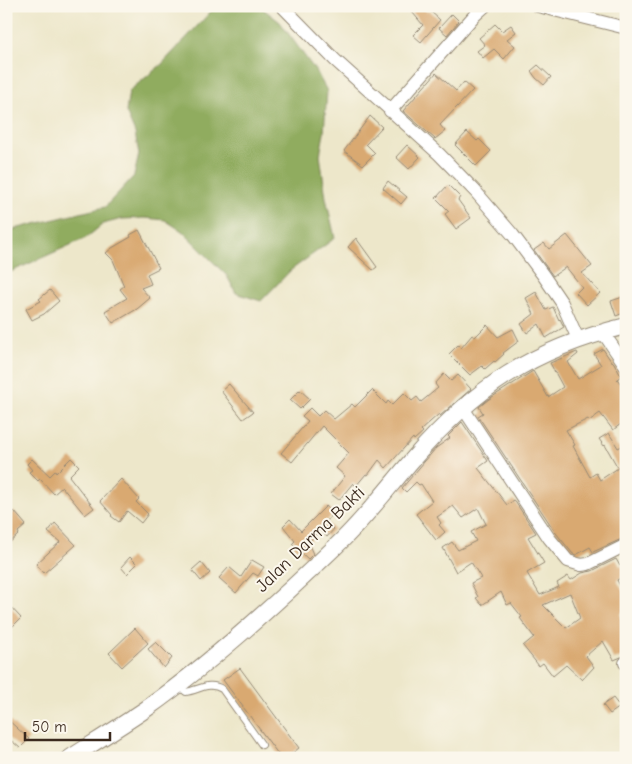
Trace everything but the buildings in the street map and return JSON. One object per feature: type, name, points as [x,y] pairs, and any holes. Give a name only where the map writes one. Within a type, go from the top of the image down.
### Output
[{"type":"street","points":[[282,6],[335,60],[439,154],[513,235],[562,303],[578,339]]},
{"type":"street","points":[[390,111],[485,6]]},
{"type":"street","points":[[538,6],[626,28]]},
{"type":"street","name":"Jalan Darma Bakti","points":[[70,758],[126,722],[227,645],[334,548],[375,506],[437,433],[480,393],[526,362],[551,350],[602,331],[626,326]]},
{"type":"street","points":[[602,331],[626,366]]},
{"type":"street","points":[[463,408],[549,538],[568,561],[580,565],[588,564],[624,550]]},
{"type":"lane","points":[[178,684],[186,692],[215,685],[222,689],[262,744]]},
{"type":"green space","points":[[216,6],[256,6],[262,8],[280,22],[317,73],[327,91],[324,133],[320,155],[326,198],[335,238],[291,270],[261,301],[236,293],[227,276],[182,231],[165,220],[145,218],[122,219],[103,224],[86,238],[6,274],[6,231],[105,207],[134,176],[139,154],[135,133],[126,112],[129,91],[161,65]]}]
